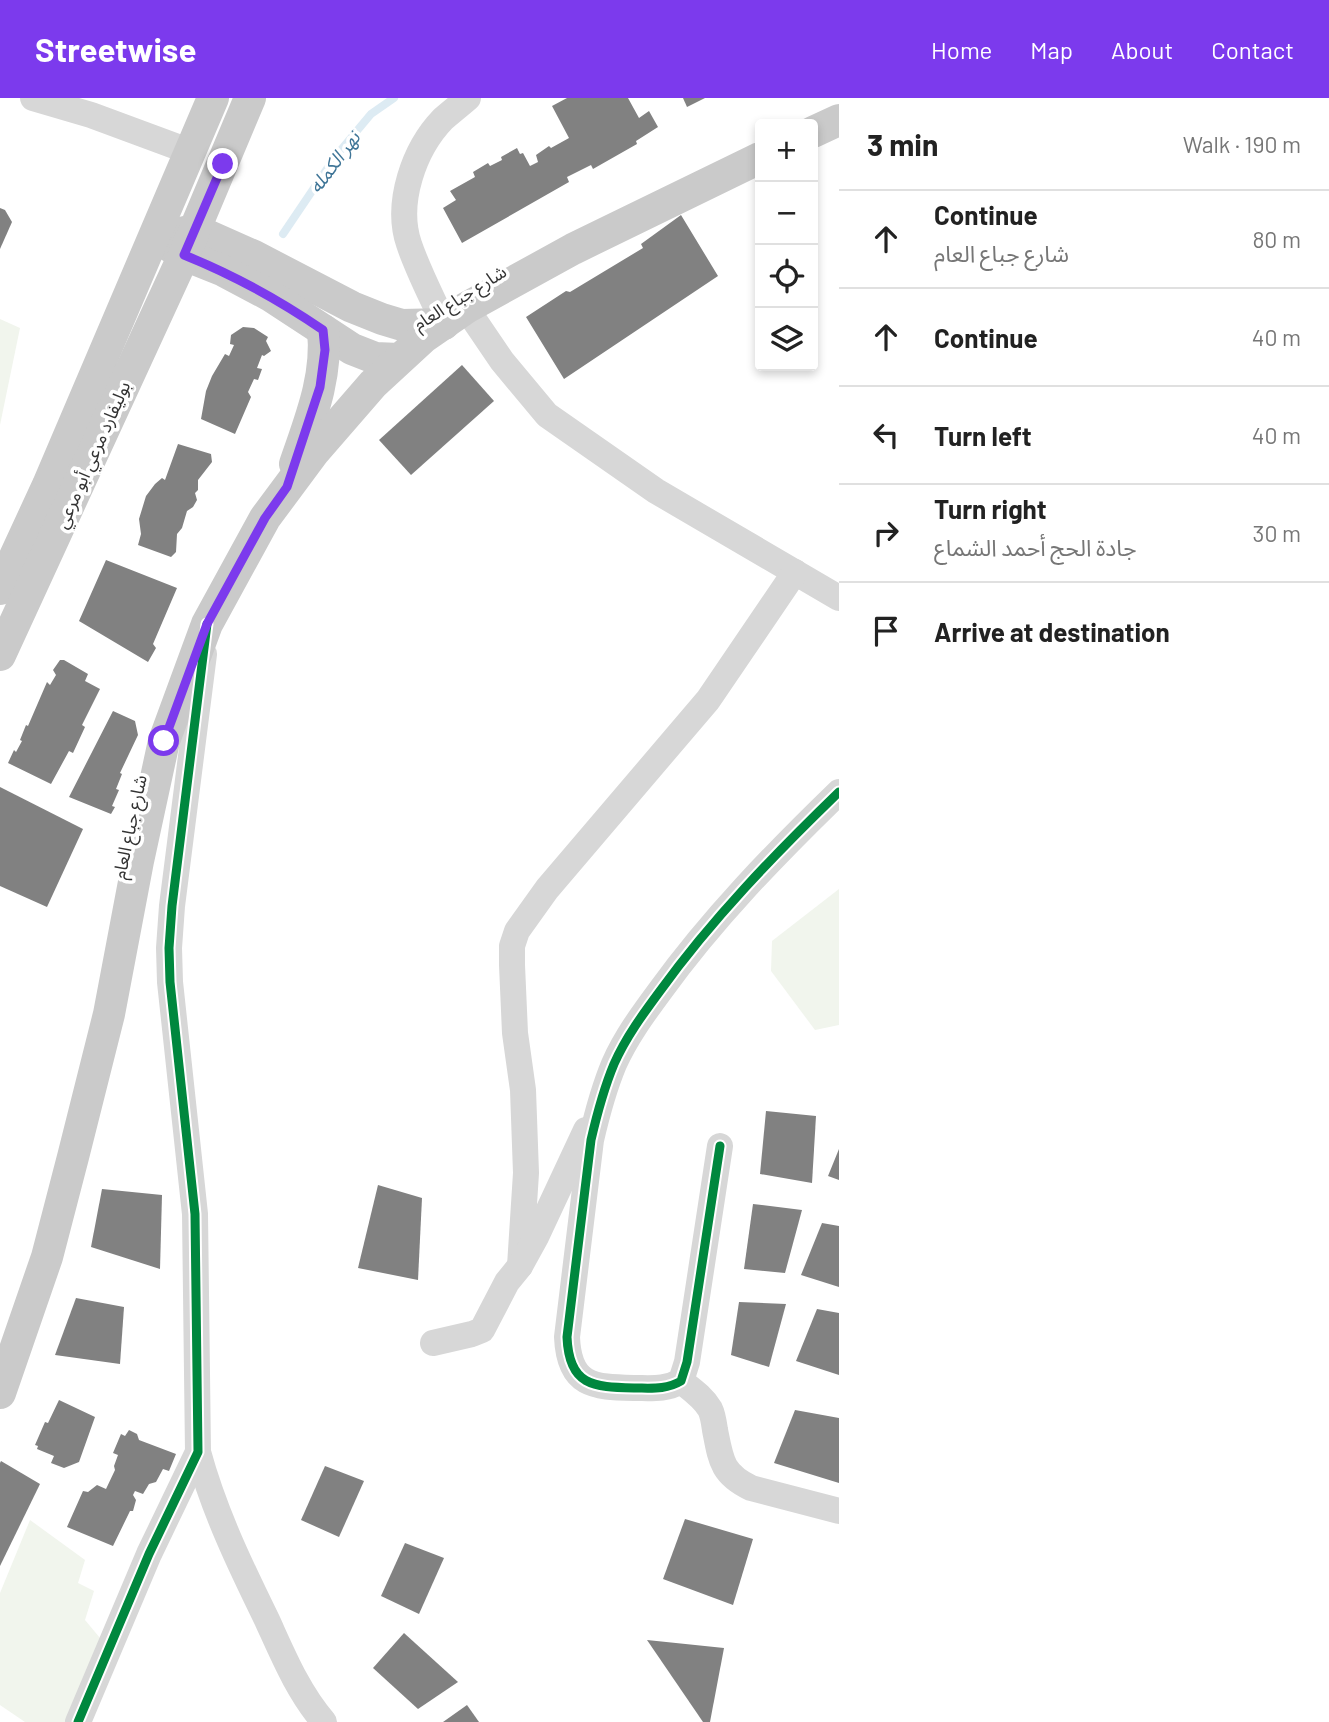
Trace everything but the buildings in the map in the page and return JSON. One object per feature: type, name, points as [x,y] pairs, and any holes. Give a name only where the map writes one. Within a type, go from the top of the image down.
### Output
[{"type":"main road","points":[[172,237],[191,152],[213,98]]},
{"type":"main road","points":[[172,237],[213,186],[250,98]]},
{"type":"main road","name":"شارع جباع العام","points":[[0,1393],[47,1257],[109,1014],[164,741],[207,624],[265,518],[314,452],[373,384],[399,359],[455,316],[573,249],[755,160]]},
{"type":"main road","points":[[213,186],[227,259],[271,296],[363,355],[399,359]]},
{"type":"main road","points":[[172,237],[402,325],[455,316]]},
{"type":"main road","name":"بوليفارد مرعي أبو مرعي","points":[[0,589],[48,485],[133,283],[172,237]]},
{"type":"main road","name":"بوليفارد مرعي أبو مرعي","points":[[0,655],[162,303],[172,237]]},
{"type":"main road","points":[[162,303],[179,287],[212,272],[227,259]]},
{"type":"main road","points":[[287,487],[320,387],[325,350],[323,330]]},
{"type":"street","points":[[33,98],[91,115],[191,152]]},
{"type":"street","points":[[468,98],[442,120],[425,143],[408,186],[404,220],[408,243],[455,316],[502,361],[547,415],[656,491],[839,598]]},
{"type":"street","points":[[520,1266],[526,1173],[523,1090],[515,1033],[512,965],[512,947],[517,931],[547,889],[708,700],[795,572]]},
{"type":"street","points":[[207,624],[169,948],[170,982],[195,1214],[198,1452],[226,1535],[302,1693],[324,1722]]},
{"type":"street","points":[[433,1343],[482,1330],[503,1288],[520,1266],[536,1237],[626,1041],[683,959],[719,916],[839,792]]},
{"type":"street","points":[[606,1087],[591,1140],[567,1337],[572,1364],[588,1383],[600,1387],[666,1388],[681,1381],[687,1362],[720,1146]]},
{"type":"street","points":[[681,1381],[699,1396],[711,1411],[721,1460],[728,1473],[738,1482],[751,1488],[839,1511]]},
{"type":"street","points":[[78,1722],[149,1554],[198,1452]]},
{"type":"shaded area","points":[[0,319],[20,328],[0,425]]},
{"type":"shaded area","points":[[839,889],[839,1025],[815,1030],[771,971],[772,941]]},
{"type":"shaded area","points":[[30,1520],[85,1560],[78,1583],[94,1591],[85,1620],[105,1644],[73,1722],[25,1722],[0,1705],[0,1593]]},
{"type":"waterway","name":"نهر الكمله","points":[[283,234],[335,157],[371,114],[394,98]]},
{"type":"cycle path","points":[[78,1722],[149,1554],[198,1452],[195,1214],[170,982],[169,948],[207,624]]},
{"type":"cycle path","points":[[720,1146],[687,1362],[681,1381],[664,1387],[646,1388],[607,1386],[586,1380],[573,1366],[567,1337],[591,1140],[614,1064],[641,1017],[701,938],[768,863],[839,792]]},
{"type":"route","points":[[164,741],[207,624],[265,518],[287,487],[315,405],[324,363],[323,330],[271,296],[223,271],[184,255],[223,164]]}]
